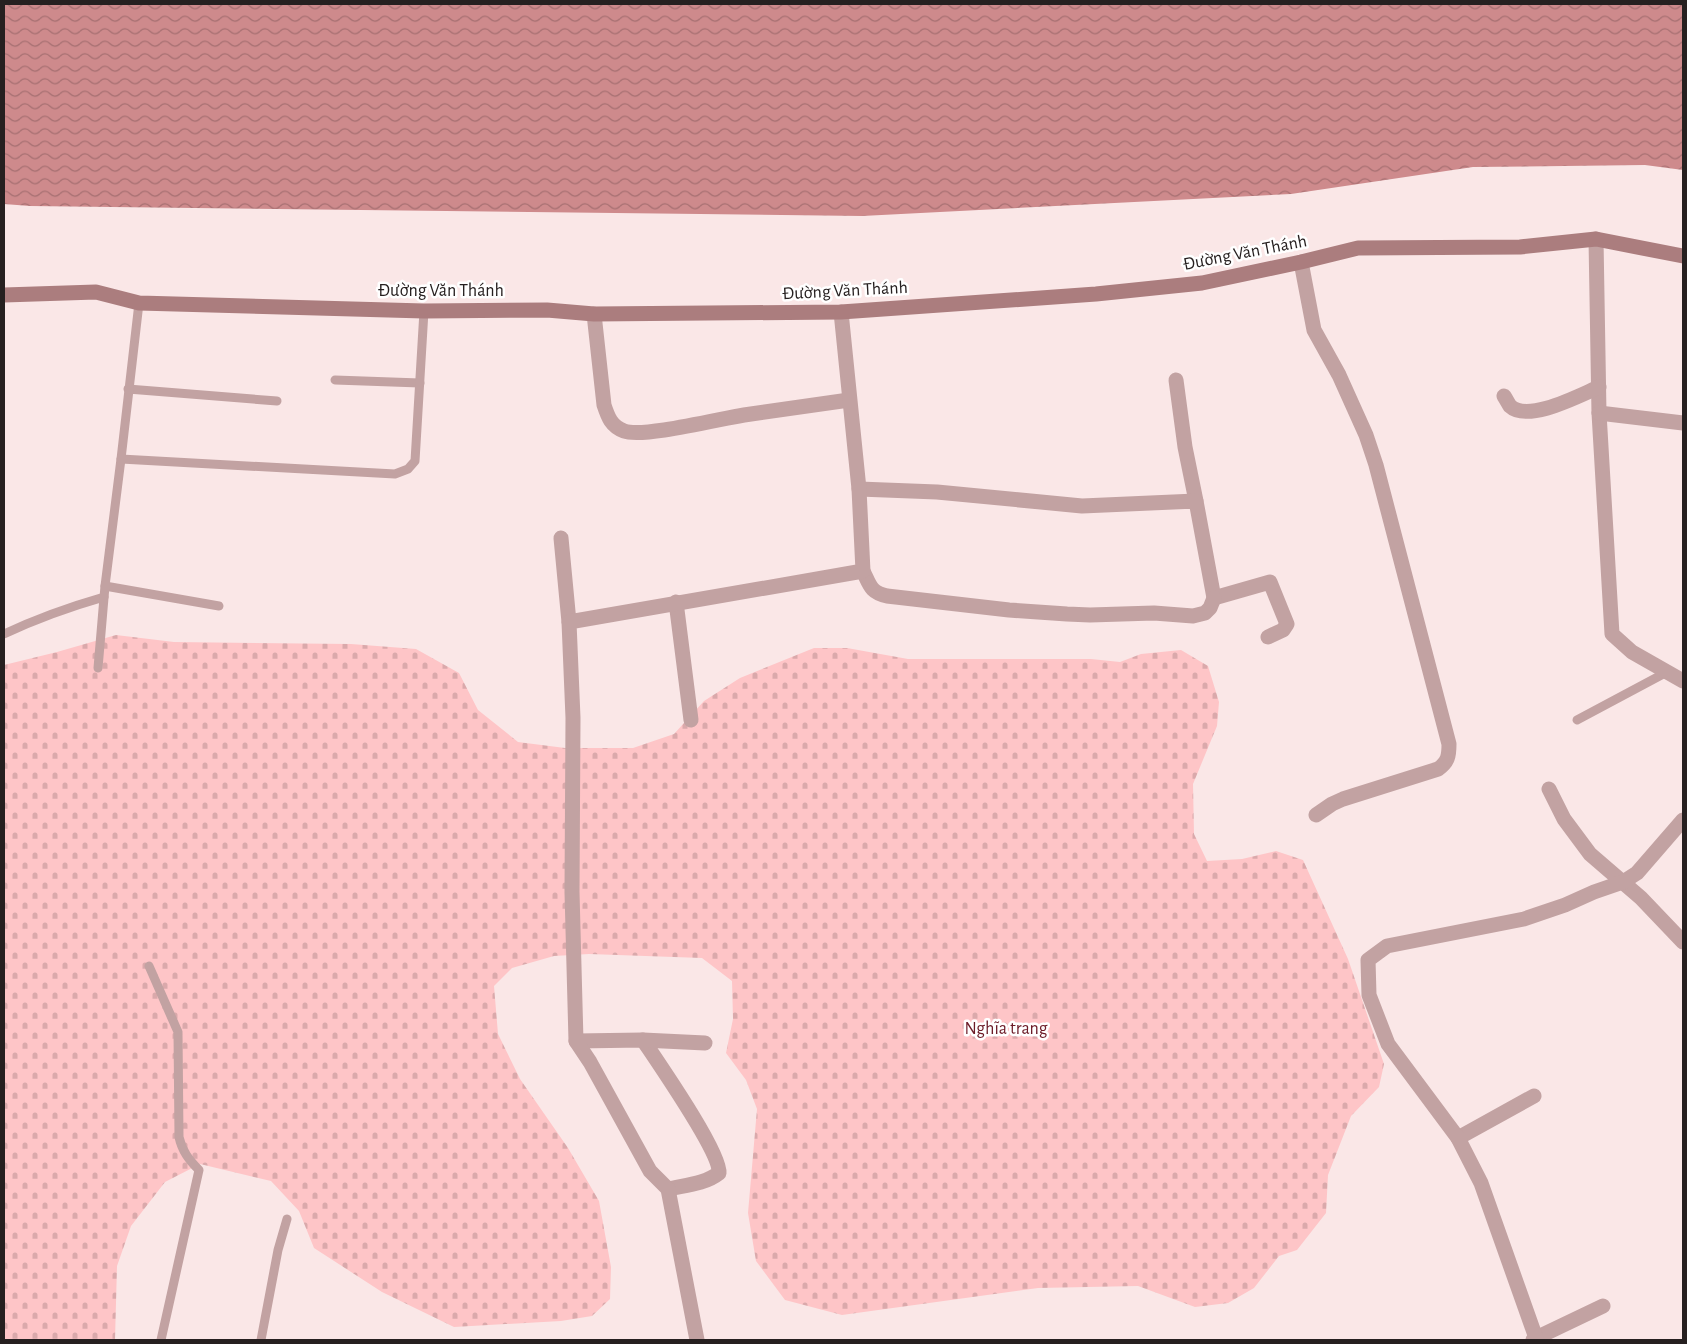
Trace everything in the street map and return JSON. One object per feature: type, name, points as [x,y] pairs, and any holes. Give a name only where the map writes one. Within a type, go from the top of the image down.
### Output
[{"type":"main road","name":"Đường Văn Thánh","points":[[4,295],[96,292],[139,303],[424,311],[547,310],[594,314],[841,312],[1096,294],[1202,283],[1358,248],[1520,247],[1596,239],[1683,256]]},
{"type":"street","points":[[1596,239],[1599,413],[1612,634],[1632,652],[1683,681]]},
{"type":"street","points":[[1301,262],[1314,330],[1339,376],[1366,435],[1376,465],[1449,744],[1449,756],[1445,764],[1438,769],[1343,798],[1316,815]]},
{"type":"street","points":[[841,312],[859,489],[863,571],[876,594],[1009,610],[1083,615],[1154,613],[1193,616],[1205,613],[1210,608],[1214,598],[1185,447],[1176,380]]},
{"type":"street","points":[[594,314],[604,405],[609,419],[616,427],[626,432],[673,428],[743,415],[849,400]]},
{"type":"street","points":[[1504,396],[1511,407],[1525,411],[1561,404],[1599,387]]},
{"type":"street","points":[[1599,413],[1683,423]]},
{"type":"street","points":[[859,489],[936,492],[1082,506],[1196,502]]},
{"type":"street","points":[[561,538],[573,718],[572,892],[576,1041],[590,1062],[650,1171],[668,1188],[696,1340]]},
{"type":"street","points":[[568,622],[863,571]]},
{"type":"street","points":[[1214,598],[1270,582],[1287,624],[1283,630],[1268,637]]},
{"type":"street","points":[[676,602],[691,720]]},
{"type":"street","points":[[1549,790],[1564,819],[1590,854],[1641,898],[1683,942]]},
{"type":"street","points":[[1603,1306],[1534,1339],[1481,1184],[1458,1138],[1388,1044],[1369,995],[1368,960],[1387,946],[1524,919],[1623,882],[1637,873],[1683,820]]},
{"type":"street","points":[[576,1041],[642,1040],[705,1043]]},
{"type":"street","points":[[642,1040],[718,1159],[720,1169],[720,1172],[713,1178],[702,1182],[668,1188]]},
{"type":"street","points":[[1458,1138],[1534,1096]]},
{"type":"lane","points":[[98,668],[104,586],[139,303]]},
{"type":"lane","points":[[121,459],[395,474],[408,470],[415,461],[424,311]]},
{"type":"lane","points":[[334,380],[420,383]]},
{"type":"lane","points":[[128,389],[277,401]]},
{"type":"lane","points":[[104,586],[219,606]]},
{"type":"lane","points":[[4,634],[61,610],[104,597]]},
{"type":"lane","points":[[1577,720],[1668,672]]},
{"type":"lane","points":[[149,966],[178,1032],[180,1143],[188,1159],[200,1170],[161,1340]]},
{"type":"lane","points":[[261,1340],[287,1219]]},
{"type":"green space","name":"Nghĩa trang","points":[[116,635],[174,642],[351,644],[416,649],[459,673],[478,710],[518,742],[565,748],[633,748],[674,734],[704,701],[740,678],[814,648],[847,648],[908,659],[1091,659],[1120,662],[1141,654],[1181,650],[1208,666],[1219,702],[1217,726],[1193,784],[1194,834],[1207,861],[1242,859],[1276,851],[1303,860],[1348,959],[1384,1064],[1379,1087],[1351,1116],[1328,1175],[1326,1213],[1297,1250],[1279,1256],[1254,1288],[1228,1303],[1195,1307],[1138,1286],[1038,1288],[842,1315],[785,1300],[756,1261],[748,1213],[757,1109],[746,1080],[726,1053],[733,1019],[732,981],[702,958],[589,954],[554,956],[512,968],[494,986],[498,1034],[520,1079],[568,1148],[599,1201],[611,1267],[610,1299],[592,1316],[561,1321],[454,1327],[382,1292],[314,1248],[299,1211],[271,1181],[200,1164],[165,1182],[131,1226],[117,1266],[115,1340],[4,1340],[4,665]]},
{"type":"water","points":[[4,4],[1683,4],[1683,170],[1645,165],[1473,167],[1291,194],[862,216],[30,206],[4,204]]}]
